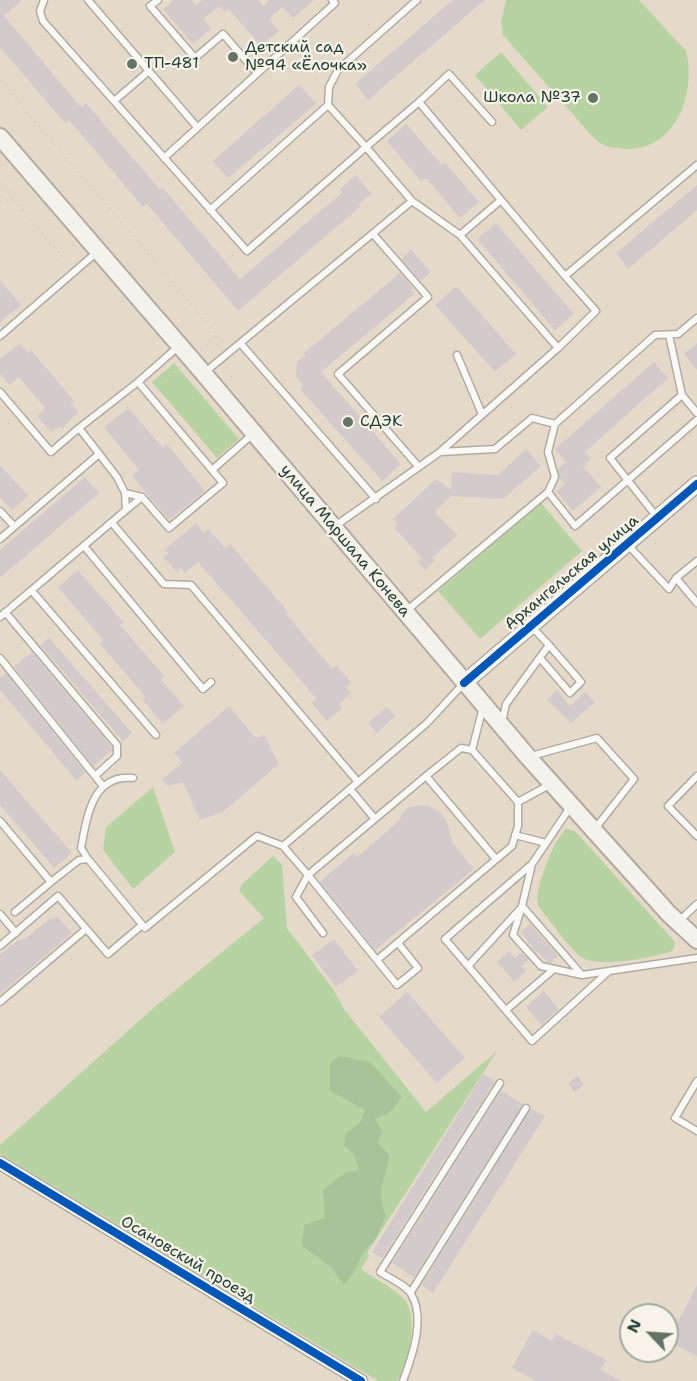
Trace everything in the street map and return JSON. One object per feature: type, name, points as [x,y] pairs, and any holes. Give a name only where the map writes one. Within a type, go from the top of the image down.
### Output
[{"type":"main road","name":"улица Маршала Конева","points":[[0,137],[204,374],[501,727],[697,940]]},
{"type":"street","name":"Архангельская улица","points":[[464,683],[697,484]]},
{"type":"street","name":"Осановский проезд","points":[[0,1163],[361,1381]]},
{"type":"lane","points":[[44,0],[40,11],[43,21],[247,251],[449,74],[492,122]]},
{"type":"lane","points":[[88,0],[197,127]]},
{"type":"lane","points":[[158,0],[150,6],[195,58],[223,34],[257,73]]},
{"type":"lane","points":[[164,158],[335,3],[332,0]]},
{"type":"lane","points":[[210,210],[328,105],[329,87],[338,70],[417,0]]},
{"type":"lane","points":[[114,101],[149,71]]},
{"type":"lane","points":[[333,527],[440,452],[558,348],[596,311],[419,102]]},
{"type":"lane","points":[[328,105],[412,201],[460,235],[558,348]]},
{"type":"lane","points":[[566,276],[697,165]]},
{"type":"lane","points":[[460,235],[501,200]]},
{"type":"lane","points":[[204,374],[412,201]]},
{"type":"lane","points":[[373,234],[428,297],[338,374],[417,466]]},
{"type":"lane","points":[[0,336],[98,251]]},
{"type":"lane","points":[[405,612],[548,492],[555,477],[548,452],[555,424],[655,335],[678,334],[697,318]]},
{"type":"lane","points":[[669,335],[682,395],[697,413]]},
{"type":"lane","points":[[241,344],[376,499]]},
{"type":"lane","points":[[0,392],[51,452],[138,382],[179,345]]},
{"type":"lane","points":[[457,355],[482,414]]},
{"type":"lane","points":[[125,493],[142,497],[169,528],[224,483],[138,382]]},
{"type":"lane","points":[[658,518],[610,458],[682,395]]},
{"type":"lane","points":[[440,452],[495,449],[532,418],[555,424]]},
{"type":"lane","points":[[548,492],[575,526],[697,420]]},
{"type":"lane","points":[[79,428],[125,493],[126,510]]},
{"type":"lane","points":[[212,470],[254,433]]},
{"type":"lane","points":[[0,539],[99,454]]},
{"type":"lane","points":[[95,776],[117,756],[117,745],[3,614],[142,497]]},
{"type":"lane","points":[[0,511],[14,526]]},
{"type":"lane","points":[[112,523],[164,585],[191,585],[358,782]]},
{"type":"lane","points":[[627,544],[669,589],[676,578],[697,561]]},
{"type":"lane","points":[[84,546],[203,689],[211,682]]},
{"type":"lane","points":[[676,578],[697,603]]},
{"type":"lane","points":[[32,591],[156,735]]},
{"type":"lane","points":[[531,626],[581,682],[570,693],[540,658]]},
{"type":"lane","points":[[501,727],[506,704],[549,645]]},
{"type":"lane","points":[[0,658],[103,786]]},
{"type":"lane","points":[[283,846],[439,713],[464,683]]},
{"type":"lane","points":[[472,750],[483,705]]},
{"type":"lane","points":[[528,757],[597,738],[605,746],[634,779],[594,830]]},
{"type":"lane","points":[[323,933],[296,897],[308,875],[461,748],[472,750],[518,802],[518,826],[512,846],[377,960]]},
{"type":"lane","points":[[426,776],[496,859]]},
{"type":"lane","points":[[697,776],[668,806],[697,836]]},
{"type":"lane","points":[[133,778],[119,778],[103,786],[93,801],[81,848],[88,860],[145,928],[257,836],[283,846],[397,985],[418,968],[398,943]]},
{"type":"lane","points":[[518,802],[552,784]]},
{"type":"lane","points":[[350,789],[375,819]]},
{"type":"lane","points":[[571,805],[532,864],[445,939],[531,1041],[609,971]]},
{"type":"lane","points":[[0,821],[51,882]]},
{"type":"lane","points":[[515,835],[546,843]]},
{"type":"lane","points":[[15,912],[79,860],[88,860]]},
{"type":"lane","points":[[532,864],[513,934],[541,966],[582,975],[697,958]]},
{"type":"lane","points":[[0,946],[58,896],[108,954],[142,925]]},
{"type":"lane","points":[[678,922],[697,904]]},
{"type":"lane","points":[[468,966],[522,906]]},
{"type":"lane","points":[[522,906],[582,975]]},
{"type":"lane","points":[[0,914],[16,933]]},
{"type":"lane","points":[[0,1002],[86,929]]},
{"type":"lane","points":[[506,1010],[554,969]]},
{"type":"lane","points":[[697,1081],[675,1118],[697,1131]]},
{"type":"lane","points":[[403,1381],[413,1354],[417,1312],[411,1293],[380,1272],[500,1083]]},
{"type":"lane","points":[[411,1293],[526,1108]]},
{"type":"path","points":[[0,80],[231,351]]},
{"type":"path","points":[[0,183],[75,271]]},
{"type":"path","points":[[0,203],[10,195]]},
{"type":"green space","points":[[506,0],[639,0],[686,51],[689,68],[685,102],[669,130],[657,141],[642,147],[616,148],[599,142],[503,35],[501,22]]},
{"type":"green space","points":[[501,52],[548,107],[521,130],[475,75]]},
{"type":"green space","points":[[174,363],[239,439],[217,458],[152,382]]},
{"type":"green space","points":[[541,503],[582,551],[480,639],[438,591]]},
{"type":"green space","points":[[153,787],[175,852],[133,889],[103,850],[106,827]]},
{"type":"green space","points":[[566,829],[575,831],[675,942],[673,951],[640,959],[600,962],[581,957],[570,947],[538,906],[539,886],[549,858],[557,840]]},
{"type":"green space","points":[[273,856],[282,865],[287,928],[333,989],[344,1009],[426,1112],[497,1051],[367,1253],[369,1256],[361,1269],[400,1295],[408,1307],[412,1328],[411,1340],[405,1364],[397,1381],[378,1381],[0,1154],[0,1145],[157,1005],[264,918],[239,891],[242,884]]},
{"type":"green space","points":[[339,1056],[370,1062],[402,1097],[389,1113],[375,1119],[382,1131],[378,1143],[389,1155],[381,1191],[386,1216],[376,1238],[362,1254],[355,1271],[344,1285],[331,1267],[302,1246],[304,1225],[325,1218],[323,1190],[345,1173],[359,1170],[354,1155],[344,1145],[346,1133],[360,1123],[365,1110],[330,1091],[330,1063]]},
{"type":"building","points":[[0,0],[22,0],[4,16],[81,107],[86,103],[160,190],[162,187],[240,279],[343,192],[340,189],[356,175],[371,194],[358,205],[360,207],[238,311],[147,204],[143,207],[69,120],[65,123],[0,47]]},
{"type":"building","points":[[174,0],[192,0],[196,5],[202,0],[258,0],[263,6],[270,0],[314,0],[293,18],[283,7],[269,19],[279,31],[261,46],[229,9],[225,12],[219,6],[203,19],[211,29],[193,44],[163,9]]},
{"type":"building","points":[[453,0],[485,0],[368,100],[355,84]]},
{"type":"building","name":"ТП-481","points":[[130,56],[139,68],[134,73],[124,62]]},
{"type":"building","points":[[299,85],[316,104],[228,178],[213,161]]},
{"type":"building","points":[[406,124],[442,165],[445,163],[479,202],[460,218],[426,178],[421,181],[387,141]]},
{"type":"building","points":[[697,185],[697,210],[628,269],[616,253]]},
{"type":"building","points":[[496,223],[574,314],[555,330],[477,239]]},
{"type":"building","points":[[411,250],[431,272],[421,281],[401,259]]},
{"type":"building","points":[[400,273],[413,288],[411,290],[414,294],[321,372],[401,464],[382,481],[300,389],[303,385],[296,376],[297,362],[306,355],[304,353]]},
{"type":"building","points":[[0,280],[21,305],[0,322]]},
{"type":"building","points":[[456,286],[516,354],[495,372],[435,305]]},
{"type":"building","points":[[697,343],[697,370],[684,354]]},
{"type":"building","points":[[20,344],[28,353],[31,350],[74,401],[71,403],[78,412],[62,429],[59,426],[51,432],[37,416],[45,408],[19,377],[9,385],[0,374],[0,358]]},
{"type":"building","points":[[654,362],[668,378],[585,452],[591,459],[583,466],[601,487],[573,511],[556,491],[565,484],[560,478],[558,469],[566,462],[555,449]]},
{"type":"building","points":[[128,408],[163,448],[167,444],[205,491],[169,520],[132,476],[139,470],[104,427]]},
{"type":"building","points":[[526,449],[541,466],[503,499],[451,496],[435,512],[457,535],[432,558],[435,560],[425,570],[418,562],[422,558],[394,528],[398,524],[393,519],[436,479],[451,490],[452,472],[498,475]]},
{"type":"building","points":[[0,465],[28,496],[12,510],[0,497]]},
{"type":"building","points":[[85,477],[99,493],[0,578],[0,550]]},
{"type":"building","points":[[196,523],[204,533],[208,529],[225,548],[230,544],[288,612],[286,613],[305,637],[332,668],[336,665],[351,683],[346,687],[351,693],[339,704],[342,708],[327,721],[312,703],[317,699],[198,562],[185,573],[181,568],[177,573],[163,557],[168,553],[165,550]]},
{"type":"building","points":[[78,570],[123,622],[120,625],[165,677],[161,680],[184,706],[163,724],[142,699],[145,696],[99,643],[103,640],[58,587]]},
{"type":"building","points":[[49,638],[132,733],[123,741],[40,645]]},
{"type":"building","points":[[32,652],[112,747],[112,750],[93,766],[14,667]]},
{"type":"building","points":[[6,673],[85,772],[77,781],[0,690],[0,678]]},
{"type":"building","points":[[557,690],[570,706],[585,692],[595,702],[571,723],[547,700]]},
{"type":"building","points":[[229,706],[256,738],[264,735],[279,764],[224,811],[200,820],[183,782],[168,786],[162,779],[182,763],[174,753]]},
{"type":"building","points":[[387,707],[395,716],[377,733],[368,723]]},
{"type":"building","points":[[0,770],[72,853],[54,868],[0,805]]},
{"type":"building","points":[[418,805],[429,806],[440,812],[447,822],[453,844],[474,869],[375,950],[320,882],[353,853],[357,857],[400,820],[407,808]]},
{"type":"building","points":[[57,916],[72,933],[0,994],[0,955],[19,939],[20,941],[25,939],[50,918],[51,920]]},
{"type":"building","points":[[530,924],[558,956],[550,963],[538,951],[536,953],[521,932]]},
{"type":"building","points":[[334,939],[358,971],[336,987],[312,955]]},
{"type":"building","points":[[509,951],[515,958],[521,952],[528,960],[521,966],[526,971],[514,982],[497,962]]},
{"type":"building","points":[[544,991],[559,1009],[541,1025],[526,1007]]},
{"type":"building","points":[[407,992],[465,1058],[437,1083],[379,1017]]},
{"type":"building","points":[[483,1074],[495,1081],[382,1258],[372,1252]]},
{"type":"building","points":[[578,1076],[584,1085],[574,1092],[568,1083]]},
{"type":"building","points":[[501,1091],[523,1104],[414,1277],[392,1263]]},
{"type":"building","points":[[531,1109],[545,1116],[433,1293],[422,1286],[423,1283]]},
{"type":"building","points":[[697,1285],[697,1356],[679,1347],[679,1320]]},
{"type":"building","points":[[533,1330],[552,1341],[556,1334],[606,1360],[601,1370],[622,1381],[536,1381],[512,1368]]},
{"type":"cycle path","points":[[464,683],[697,484]]},
{"type":"cycle path","points":[[0,1163],[361,1381]]},
{"type":"place","name":"Детский сад №94 «Ёлочка»","points":[[233,57]]},
{"type":"place","name":"ТП-481","points":[[132,64]]},
{"type":"place","name":"Школа №37","points":[[593,98]]},
{"type":"place","name":"СДЭК","points":[[348,422]]}]
